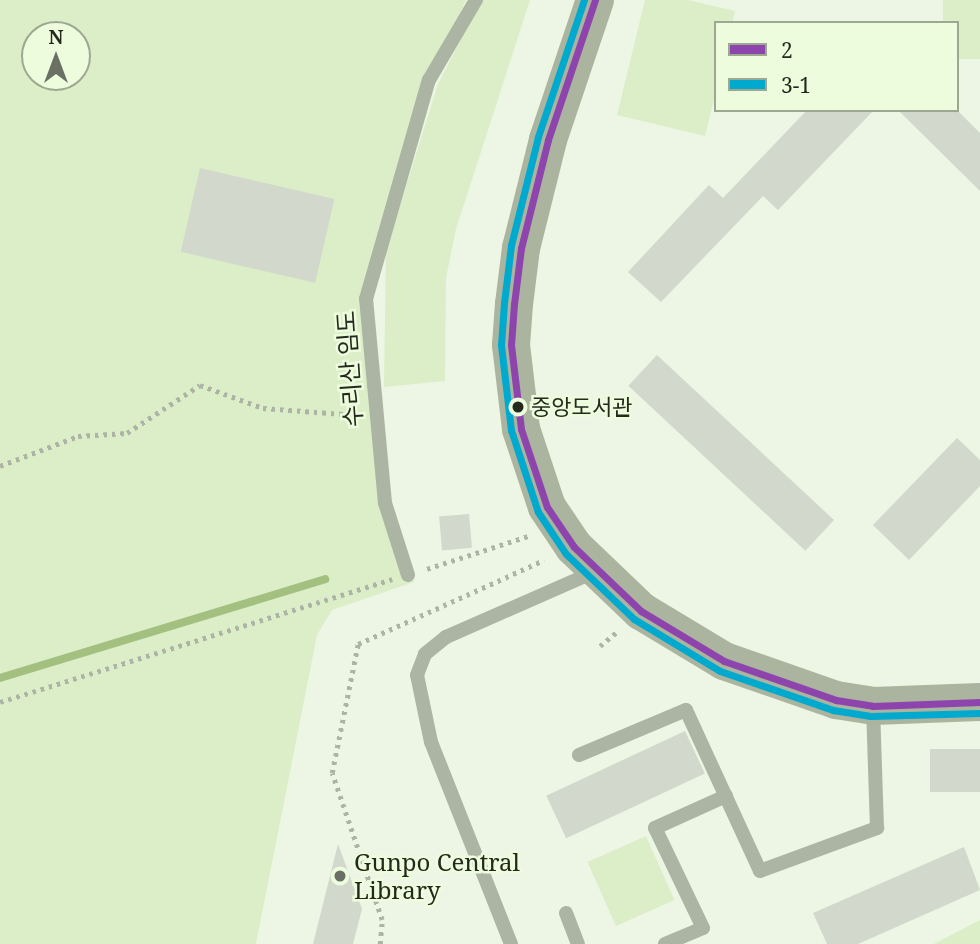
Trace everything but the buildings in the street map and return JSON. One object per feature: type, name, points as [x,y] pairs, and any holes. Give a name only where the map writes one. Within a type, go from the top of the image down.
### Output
[{"type":"street","points":[[595,0],[548,140],[521,248],[511,345],[529,462],[576,548],[640,611],[724,661],[836,700],[873,706],[980,702]]},
{"type":"lane","name":"수리산 임도","points":[[408,575],[385,503],[366,299],[429,80],[476,0]]},
{"type":"lane","points":[[511,944],[431,743],[420,709],[417,675],[425,654],[446,637],[576,548]]},
{"type":"lane","points":[[579,755],[687,710],[760,872],[877,828],[873,706]]},
{"type":"lane","points":[[664,944],[703,928],[655,828],[726,796]]},
{"type":"lane","points":[[566,913],[578,944]]},
{"type":"path","points":[[0,466],[78,436],[127,433],[200,384],[263,408],[375,416]]},
{"type":"path","points":[[0,702],[408,575],[576,548]]},
{"type":"path","points":[[380,944],[382,920],[332,773],[358,644],[576,548]]},
{"type":"green space","points":[[0,0],[466,0],[429,80],[366,299],[385,503],[414,582],[332,610],[317,635],[256,944],[0,944]]},
{"type":"green space","points":[[481,0],[530,0],[456,229],[446,278],[445,381],[384,387],[386,250],[438,84]]},
{"type":"green space","points":[[645,0],[688,0],[735,11],[732,21],[714,21],[714,99],[705,136],[617,115]]},
{"type":"green space","points":[[943,0],[980,0],[980,59],[959,59],[959,21],[943,21]]},
{"type":"green space","points":[[646,836],[674,900],[616,926],[588,862]]},
{"type":"green space","points":[[980,920],[980,944],[934,944]]},
{"type":"waterway","points":[[0,678],[325,579]]},
{"type":"transit line","name":"3-1","points":[[584,0],[538,137],[511,245],[504,303],[501,345],[511,430],[538,512],[566,554],[634,619],[720,671],[833,710],[871,716],[980,713]]},
{"type":"transit line","name":"2","points":[[595,0],[548,140],[521,248],[514,304],[511,345],[521,429],[547,507],[574,547],[641,611],[724,661],[836,700],[873,706],[980,702]]},
{"type":"place","name":"중앙도서관","points":[[518,407]]},
{"type":"place","name":"Gunpo Central Library","points":[[340,876]]}]
